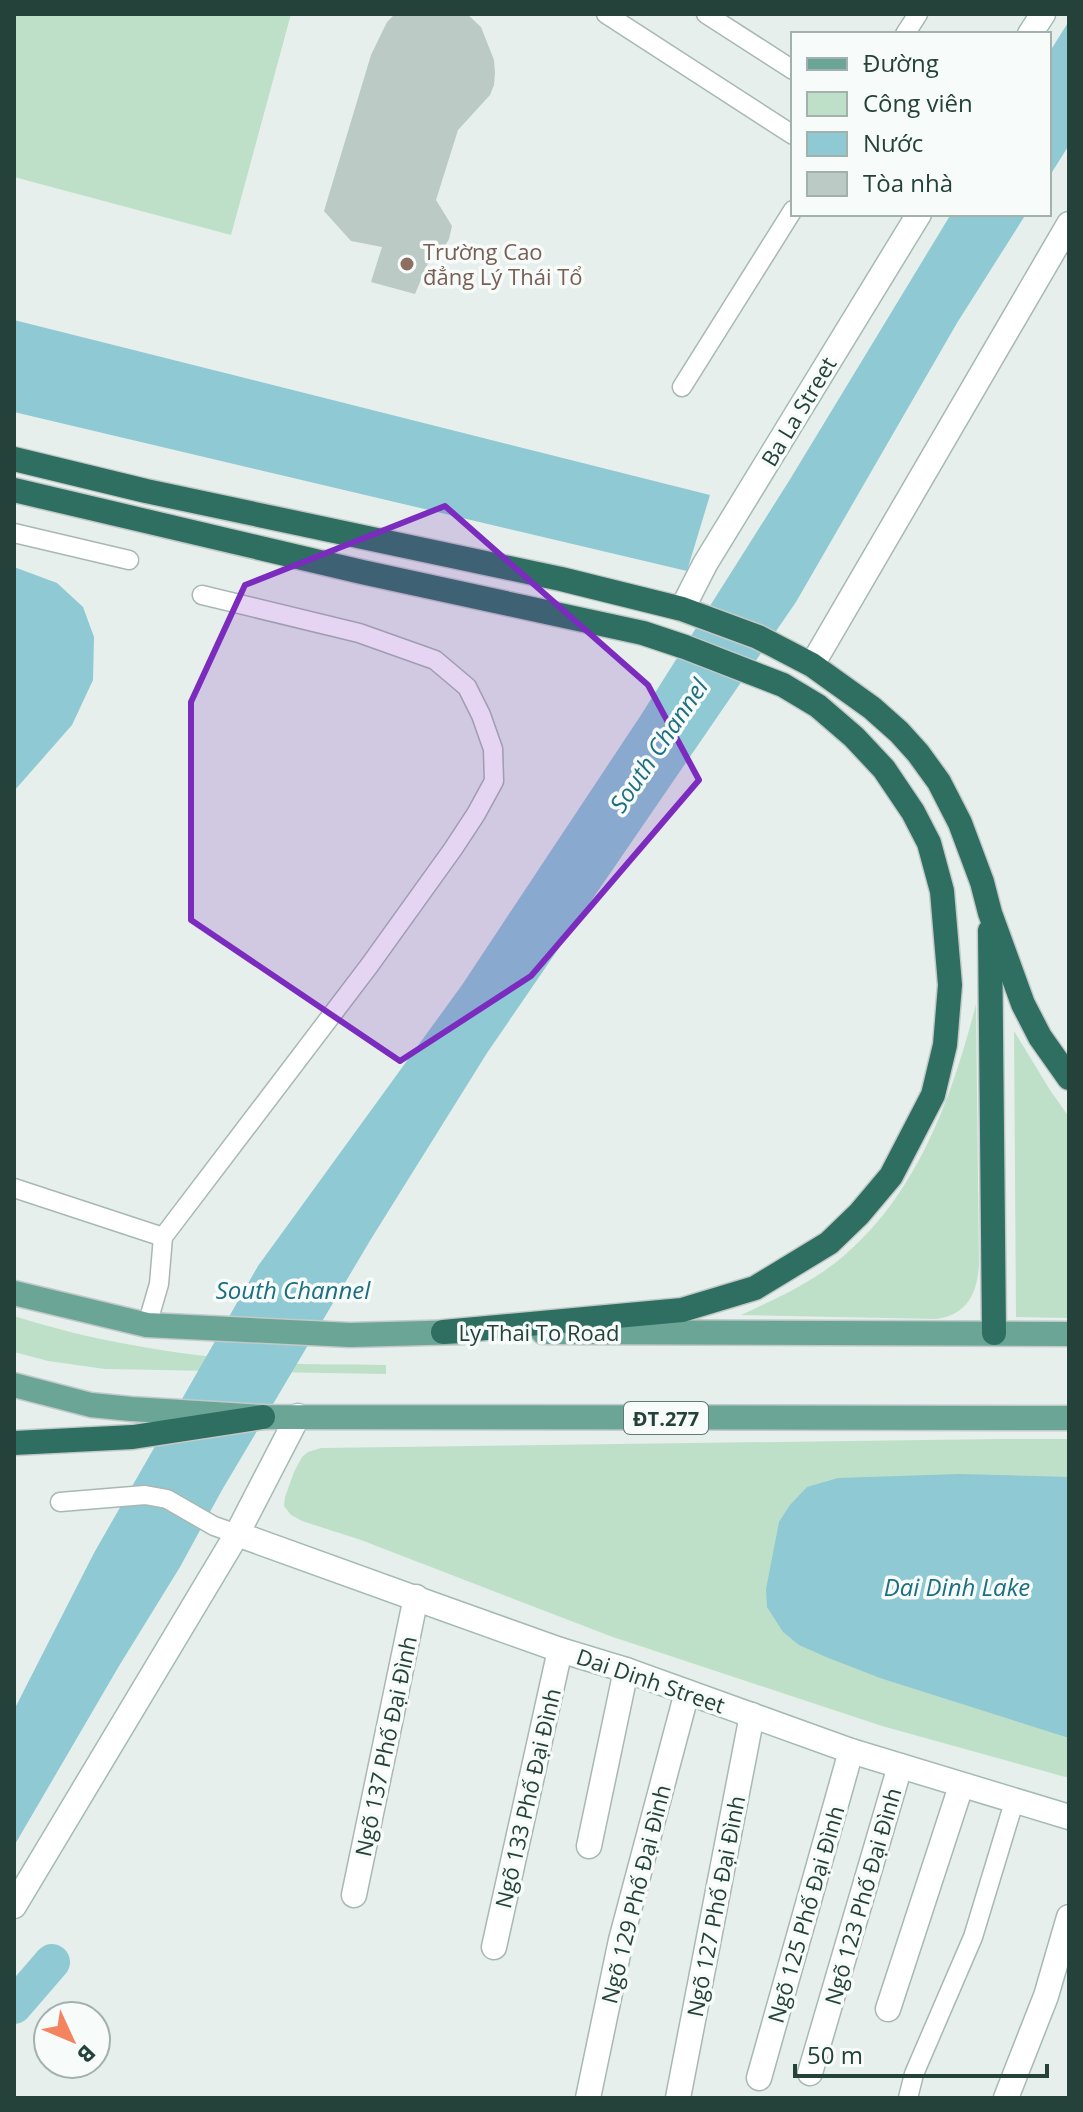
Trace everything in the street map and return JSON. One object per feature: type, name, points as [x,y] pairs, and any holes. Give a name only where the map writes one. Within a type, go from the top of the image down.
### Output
[{"type":"highway","points":[[14,459],[146,491],[561,579],[682,609],[758,637],[812,665],[872,708],[899,732],[939,782],[960,823],[1023,1004],[1040,1037],[1069,1078]]},
{"type":"highway","points":[[14,490],[643,633],[783,685],[818,706],[854,737],[884,769],[913,812],[929,843],[942,891],[950,985],[945,1045],[933,1095],[913,1135],[891,1176],[859,1214],[829,1243],[755,1288],[682,1310],[443,1332]]},
{"type":"highway","points":[[990,913],[994,1333]]},
{"type":"highway","points":[[14,1443],[133,1437],[263,1417]]},
{"type":"main road","name":"Ly Thai To Road","points":[[14,1293],[147,1325],[350,1335],[443,1332],[1069,1334]]},
{"type":"main road","name":"ĐT.277","points":[[14,1385],[91,1405],[263,1417],[1069,1418]]},
{"type":"street","points":[[1031,32],[1043,14]]},
{"type":"street","name":"Ba La Street","points":[[682,609],[705,564],[916,216]]},
{"type":"street","points":[[812,665],[1069,224]]},
{"type":"street","points":[[14,1906],[237,1534],[298,1416]]},
{"type":"street","name":"Dai Dinh Street","points":[[237,1534],[851,1751],[1069,1817]]},
{"type":"street","name":"Ngõ 137 Phố Đại Đình","points":[[354,1895],[416,1597]]},
{"type":"street","name":"Ngõ 133 Phố Đại Đình","points":[[494,1947],[560,1650]]},
{"type":"street","points":[[589,1846],[626,1670]]},
{"type":"street","name":"Ngõ 129 Phố Đại Đình","points":[[588,2098],[621,1940],[687,1692]]},
{"type":"street","name":"Ngõ 127 Phố Đại Đình","points":[[678,2098],[752,1715]]},
{"type":"street","name":"Ngõ 125 Phố Đại Đình","points":[[759,2078],[851,1751]]},
{"type":"street","name":"Ngõ 123 Phố Đại Đình","points":[[810,2073],[900,1766]]},
{"type":"street","points":[[888,2009],[961,1786]]},
{"type":"street","points":[[1006,2098],[1046,1996],[1069,1917]]},
{"type":"lane","points":[[606,14],[791,134]]},
{"type":"lane","points":[[706,14],[791,69]]},
{"type":"lane","points":[[906,32],[918,14]]},
{"type":"lane","points":[[682,387],[791,213]]},
{"type":"lane","points":[[14,533],[129,560]]},
{"type":"lane","points":[[147,1325],[159,1284],[163,1237],[377,955],[453,849],[494,781],[493,749],[481,715],[467,687],[435,660],[359,633],[202,595]]},
{"type":"lane","points":[[14,1188],[163,1237]]},
{"type":"lane","points":[[60,1502],[145,1495],[167,1499],[214,1526],[237,1534]]},
{"type":"lane","points":[[908,2098],[914,2074],[973,1937],[1014,1802]]},
{"type":"highlighted area","points":[[445,506],[648,685],[699,780],[531,976],[400,1061],[191,920],[191,702],[245,585]]},
{"type":"green space","points":[[14,14],[291,14],[231,235],[14,177]]},
{"type":"green space","points":[[976,1004],[979,1265],[973,1294],[963,1308],[936,1319],[741,1315],[797,1288],[835,1263],[872,1228],[894,1200],[930,1139],[944,1106]]},
{"type":"green space","points":[[1014,1031],[1069,1117],[1069,1318],[1016,1317]]},
{"type":"green space","points":[[14,1316],[78,1334],[176,1352],[275,1363],[386,1365],[386,1374],[105,1369],[48,1361],[14,1352]]},
{"type":"green space","points":[[1069,1439],[1069,1778],[882,1726],[610,1636],[361,1540],[302,1521],[291,1515],[284,1506],[302,1457],[321,1448]]},
{"type":"water","points":[[1069,21],[1069,145],[1051,174],[1051,50]]},
{"type":"water","name":"South Channel","points":[[950,216],[1025,216],[957,323],[796,602],[487,1053],[371,1239],[14,1846],[14,1710],[94,1553],[258,1266],[462,985],[641,715],[789,481]]},
{"type":"water","points":[[14,320],[710,495],[687,571],[14,412]]},
{"type":"water","points":[[14,567],[57,583],[83,607],[94,637],[93,680],[72,725],[14,791]]},
{"type":"water","name":"Dai Dinh Lake","points":[[959,1474],[1069,1477],[1069,1738],[880,1678],[826,1657],[799,1645],[783,1632],[767,1607],[766,1589],[779,1522],[807,1487],[838,1478]]},
{"type":"building","points":[[395,14],[467,14],[481,27],[494,60],[495,73],[490,95],[458,130],[436,200],[452,226],[449,239],[443,250],[427,265],[415,294],[371,282],[382,247],[351,241],[324,211],[371,55],[387,22]]},
{"type":"waterway","points":[[14,2006],[52,1962]]},
{"type":"place","name":"Trường Cao đẳng Lý Thái Tổ","points":[[407,264]]}]
